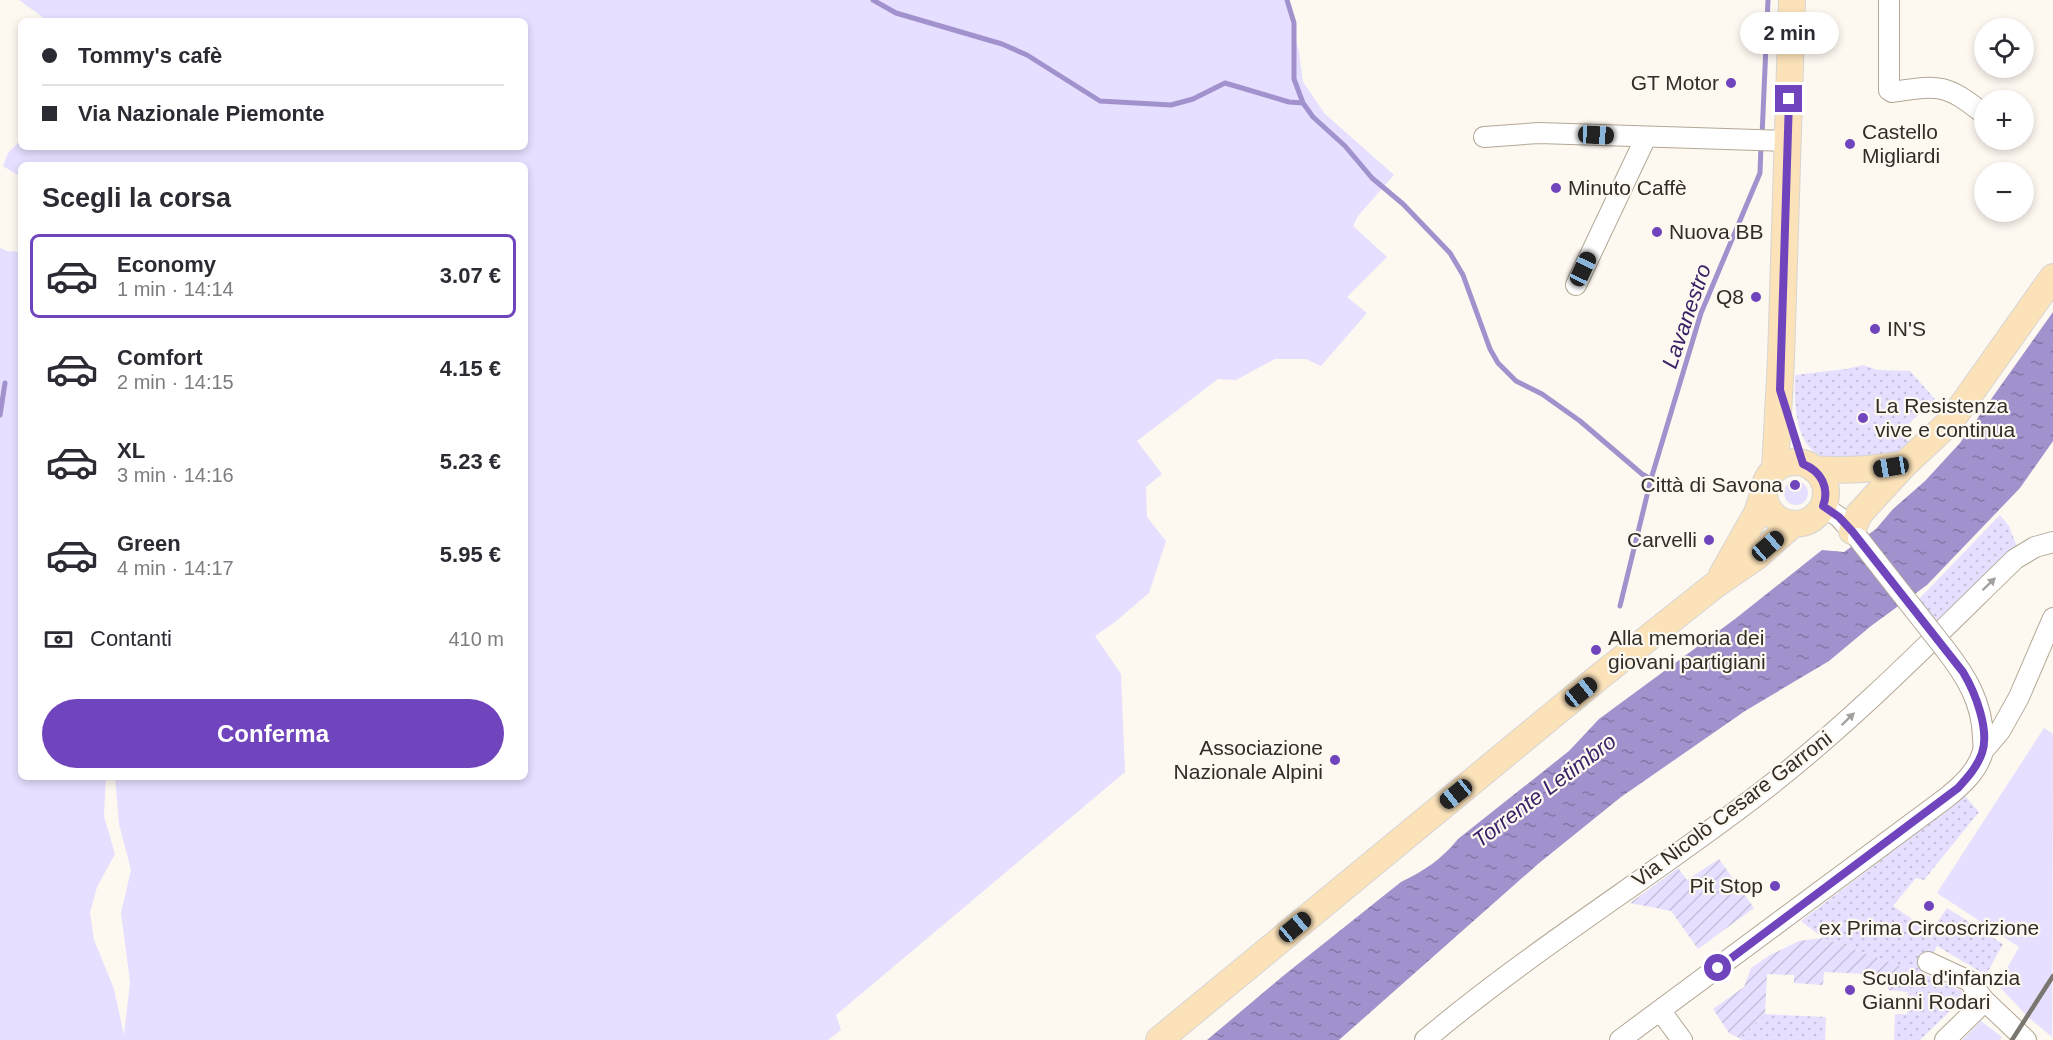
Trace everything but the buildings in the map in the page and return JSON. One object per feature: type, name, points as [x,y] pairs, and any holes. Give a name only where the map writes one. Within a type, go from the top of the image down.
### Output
[{"type":"main road","points":[[1780,390],[1809,466],[1825,485],[1824,500],[1811,520],[1793,524],[1783,522],[1774,516],[1765,498],[1770,479],[1780,390],[1782,141],[1792,0]]},
{"type":"main road","points":[[1855,534],[1859,514],[1905,464],[1951,421],[2053,277]]},
{"type":"main road","points":[[1715,585],[1740,546],[1757,513],[1770,479],[1793,462],[1843,472],[1905,464]]},
{"type":"main road","points":[[1824,500],[1890,476],[1905,464]]},
{"type":"main road","points":[[1159,1040],[1599,677],[1715,585],[1756,557],[1793,524]]},
{"type":"street","points":[[1889,0],[1888,90],[1892,92],[1933,86],[1947,89],[1974,107]]},
{"type":"street","points":[[1484,137],[1539,133],[1782,141]]},
{"type":"street","points":[[1576,285],[1646,137]]},
{"type":"street","points":[[1824,500],[1855,534],[1945,649],[1973,689],[1983,727],[1983,751]]},
{"type":"street","name":"Via Nicolò Cesare Garroni","points":[[1425,1040],[1534,954],[1731,815],[1832,734],[2015,560],[2035,547],[2053,542]]},
{"type":"street","points":[[1620,1040],[1946,798],[1973,771],[1983,751],[2000,731],[2053,618]]},
{"type":"street","points":[[1928,962],[1969,981],[1985,1001],[2026,1040]]},
{"type":"street","points":[[1946,1040],[1985,1001]]},
{"type":"street","points":[[1660,1010],[1682,1040]]},
{"type":"shaded area","points":[[19,0],[1289,0],[1288,11],[1299,52],[1303,82],[1325,114],[1394,175],[1358,216],[1353,226],[1387,257],[1347,297],[1367,313],[1321,366],[1306,359],[1275,359],[1236,380],[1218,379],[1137,441],[1162,474],[1146,487],[1147,517],[1166,541],[1149,593],[1095,636],[1121,674],[1125,772],[836,1015],[841,1030],[828,1040],[0,1040],[0,248],[18,252],[18,780],[106,780],[104,816],[115,854],[97,887],[90,913],[94,940],[114,989],[124,1035],[130,982],[121,913],[131,870],[119,824],[115,780],[528,780],[528,162],[18,162],[18,175],[3,166],[8,153],[18,143],[18,150],[528,150],[528,18],[44,18]]},
{"type":"shaded area","points":[[1863,365],[1878,370],[1910,371],[1935,399],[1900,432],[1910,443],[1903,451],[1893,455],[1828,459],[1817,454],[1802,436],[1796,412],[1795,375]]},
{"type":"shaded area","points":[[1796,481],[1801,482],[1807,488],[1807,498],[1801,504],[1796,505],[1791,504],[1785,498],[1784,493],[1785,488],[1791,482]]},
{"type":"shaded area","points":[[2000,515],[2009,526],[2017,547],[1939,624],[1917,601]]},
{"type":"shaded area","points":[[2044,728],[2053,734],[2052,1037],[2028,1017],[1998,985],[2019,947],[1937,893]]},
{"type":"shaded area","points":[[1965,796],[1979,812],[1924,880],[1916,878],[1893,906],[1931,932],[1947,908],[2003,944],[1986,975],[1937,946],[1922,973],[1968,994],[1920,1040],[1894,1040],[1895,1014],[1907,1014],[1908,992],[1897,991],[1906,968],[1823,938],[1801,921]]},
{"type":"shaded area","points":[[1719,859],[1754,908],[1698,949],[1671,911],[1630,903],[1678,868],[1687,880]]},
{"type":"shaded area","points":[[1823,938],[1906,968],[1897,991],[1888,990],[1888,975],[1824,972],[1823,985],[1794,983],[1794,975],[1767,974],[1765,1014],[1739,1038],[1729,1033],[1713,1009],[1744,987],[1751,968],[1770,955],[1799,941]]},
{"type":"shaded area","points":[[1765,1014],[1826,1017],[1825,1040],[1741,1040],[1739,1038]]},
{"type":"shaded area","points":[[1981,1021],[2002,1037],[2000,1040],[1962,1040]]},
{"type":"water","name":"Torrente Letimbro","points":[[2053,312],[2053,441],[2020,488],[1927,585],[1871,626],[1829,661],[1745,711],[1621,797],[1538,864],[1339,1040],[1207,1040],[1401,882],[1425,869],[1439,858],[1458,839],[1569,751],[1599,719],[1735,619],[1822,550],[1844,552],[1876,529],[1893,509],[1925,481],[1960,443]]},
{"type":"waterway","points":[[873,0],[896,13],[1002,44],[1027,55],[1100,101],[1171,105],[1193,99],[1225,83],[1289,102],[1303,103]]},
{"type":"waterway","points":[[1287,0],[1294,23],[1294,79],[1303,103],[1313,117],[1345,146],[1372,178],[1403,204],[1450,253],[1463,275],[1490,349],[1498,363],[1516,381],[1542,394],[1580,421],[1642,474],[1651,479]]},
{"type":"waterway","name":"Lavanestro","points":[[1762,136],[1768,0]]},
{"type":"waterway","name":"Lavanestro","points":[[1620,606],[1651,479],[1701,313],[1760,173],[1761,145]]},
{"type":"waterway","points":[[0,415],[5,383]]},
{"type":"railway","points":[[2012,1040],[2053,976]]},
{"type":"place","name":"GT Motor","points":[[1731,83]]},
{"type":"place","name":"Castello Migliardi","points":[[1850,144]]},
{"type":"place","name":"Minuto Caffè","points":[[1556,188]]},
{"type":"place","name":"Nuova BB","points":[[1657,232]]},
{"type":"place","name":"Q8","points":[[1756,297]]},
{"type":"place","name":"IN'S","points":[[1875,329]]},
{"type":"place","name":"La Resistenza vive e continua","points":[[1863,418]]},
{"type":"place","name":"Città di Savona","points":[[1795,485]]},
{"type":"place","name":"Carvelli","points":[[1709,540]]},
{"type":"place","name":"Alla memoria dei giovani partigiani","points":[[1596,650]]},
{"type":"place","name":"Associazione Nazionale Alpini","points":[[1335,760]]},
{"type":"place","name":"Pit Stop","points":[[1775,886]]},
{"type":"place","name":"ex Prima Circoscrizione","points":[[1929,906]]},
{"type":"place","name":"Scuola d'infanzia Gianni Rodari","points":[[1850,990]]},
{"type":"route","points":[[1718,968],[1946,798],[1973,771],[1983,751],[1983,727],[1973,689],[1963,672],[1852,531],[1839,517],[1823,506],[1826,494],[1825,485],[1814,469],[1803,464],[1786,413],[1780,390],[1789,99]]}]
